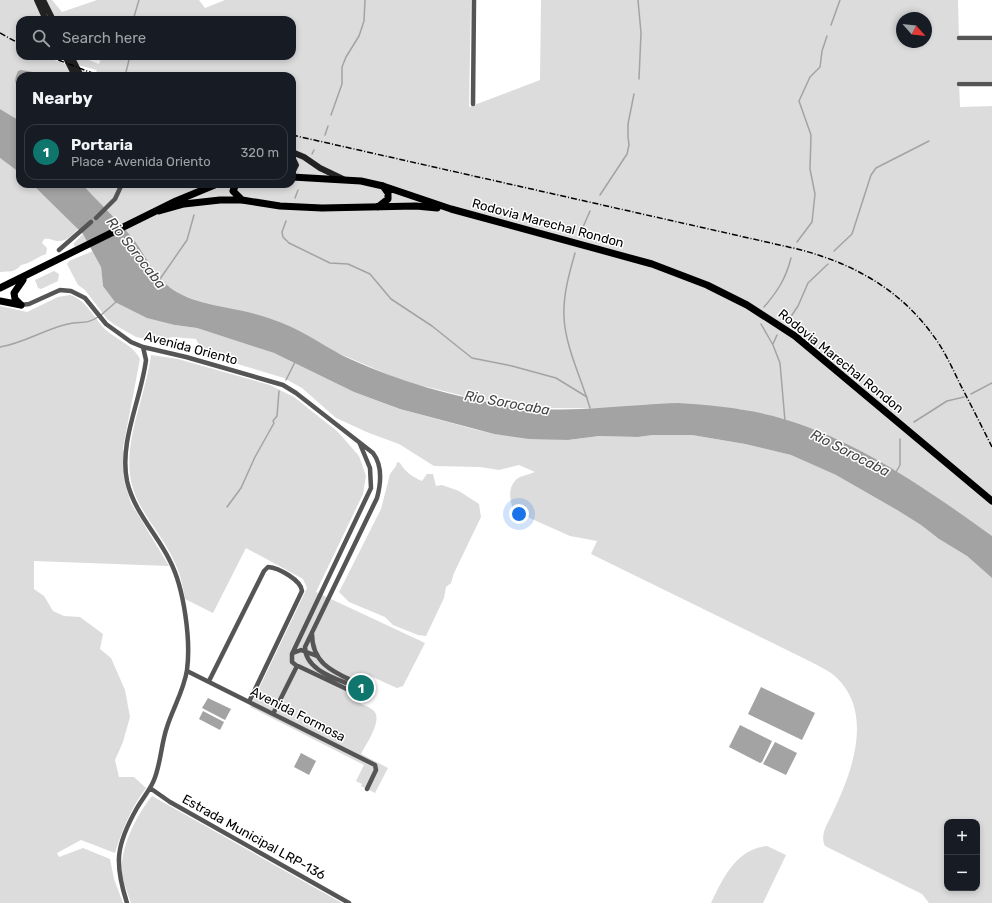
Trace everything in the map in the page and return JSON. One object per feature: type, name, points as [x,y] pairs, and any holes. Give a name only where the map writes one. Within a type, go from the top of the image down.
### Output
[{"type":"main road","points":[[37,0],[44,16]]},
{"type":"main road","points":[[43,0],[51,16]]},
{"type":"main road","points":[[67,60],[73,72]]},
{"type":"main road","points":[[73,60],[79,72]]},
{"type":"main road","points":[[296,154],[304,157],[325,171],[346,180]]},
{"type":"main road","name":"Rodovia Marechal Rondon","points":[[296,177],[346,180],[383,186],[451,209],[652,264],[694,279],[734,298],[772,320],[806,345],[992,500]]},
{"type":"main road","points":[[377,207],[388,199],[388,193],[383,186]]},
{"type":"main road","name":"Rodovia Marechal Rondon","points":[[0,288],[68,256],[176,201],[207,188]]},
{"type":"main road","points":[[234,188],[234,193],[242,200]]},
{"type":"main road","name":"Rodovia Marechal Rondon","points":[[159,211],[196,202],[242,200],[280,206],[316,208],[416,206],[451,209]]},
{"type":"main road","points":[[21,305],[15,299],[14,293],[17,286],[26,276]]},
{"type":"main road","points":[[0,301],[21,305]]},
{"type":"street","points":[[473,104],[474,0]]},
{"type":"street","points":[[959,38],[992,38]]},
{"type":"street","points":[[959,84],[992,84]]},
{"type":"street","points":[[96,218],[110,205],[119,194],[121,188]]},
{"type":"street","points":[[59,250],[91,222]]},
{"type":"street","name":"Avenida Oriento","points":[[21,305],[29,304],[55,292],[66,290],[81,295],[101,319],[119,335],[143,347],[186,357],[283,385],[296,393],[376,457],[380,472],[379,489],[373,505],[306,644],[306,655]]},
{"type":"street","points":[[127,903],[120,882],[118,868],[120,848],[131,820],[150,788],[156,774],[166,728],[180,696],[187,671],[186,632],[176,575],[170,561],[134,502],[127,480],[127,446],[146,360],[143,347]]},
{"type":"street","name":"Avenida Oriento","points":[[293,653],[369,496],[372,482],[370,468],[359,443]]},
{"type":"street","points":[[209,682],[264,571],[268,567],[274,568],[297,581],[302,591],[249,702]]},
{"type":"street","points":[[313,631],[313,646],[317,656],[324,666],[355,687]]},
{"type":"street","points":[[301,650],[313,666],[355,687],[297,666],[291,660],[293,653],[301,650]]},
{"type":"street","points":[[306,655],[317,656]]},
{"type":"street","points":[[273,714],[297,666],[306,662],[306,655]]},
{"type":"street","points":[[313,666],[324,666]]},
{"type":"street","name":"Avenida Formosa","points":[[187,671],[375,765],[376,770],[366,789]]},
{"type":"street","name":"Estrada Municipal LRP-136","points":[[150,788],[170,802],[349,903]]},
{"type":"shaded area","points":[[0,0],[34,0],[41,16],[16,16],[16,60],[54,60],[87,72],[16,72],[16,119],[0,109]]},
{"type":"shaded area","points":[[45,0],[52,0],[62,12],[97,0],[199,0],[205,8],[225,0],[471,0],[469,107],[540,80],[541,0],[958,0],[959,41],[992,41],[992,81],[959,81],[960,107],[992,106],[992,536],[896,471],[849,446],[785,419],[739,409],[531,408],[476,399],[403,381],[338,353],[182,295],[160,279],[134,241],[86,188],[296,188],[296,72],[96,72],[97,70],[78,65],[76,60],[89,60],[99,64],[100,60],[296,60],[296,16],[53,16]]},
{"type":"shaded area","points":[[0,158],[16,170],[16,188],[36,188],[79,228],[69,238],[61,241],[44,239],[42,243],[47,248],[46,254],[21,265],[19,268],[14,270],[0,272]]},
{"type":"shaded area","points":[[83,234],[88,241],[76,247],[74,246],[74,243]]},
{"type":"shaded area","points":[[93,251],[101,267],[103,286],[175,325],[197,328],[274,353],[354,392],[400,409],[473,429],[494,434],[568,440],[599,436],[638,437],[653,435],[692,435],[745,444],[791,455],[836,475],[897,510],[967,556],[992,578],[992,903],[929,903],[922,894],[825,846],[823,842],[824,833],[841,795],[853,759],[857,721],[853,704],[845,687],[831,673],[591,554],[597,541],[570,536],[514,511],[510,497],[513,484],[520,477],[535,472],[519,465],[499,470],[480,467],[434,466],[399,444],[369,433],[336,418],[302,388],[284,378],[204,354],[196,339],[173,337],[154,341],[136,337],[107,319],[85,290],[78,285],[67,264],[69,261]]},
{"type":"shaded area","points":[[54,271],[59,274],[58,281],[41,289],[38,288],[35,280]]},
{"type":"shaded area","points":[[70,295],[76,297],[86,305],[107,331],[134,350],[140,359],[123,448],[124,481],[131,503],[169,566],[34,561],[34,589],[44,596],[53,611],[64,616],[80,617],[103,634],[100,649],[111,658],[125,690],[130,717],[123,742],[115,760],[119,777],[134,777],[146,788],[128,819],[115,853],[81,840],[57,853],[59,857],[83,848],[110,859],[114,879],[123,903],[0,903],[0,306],[27,312],[58,297]]},
{"type":"shaded area","points":[[151,355],[178,359],[270,385],[294,397],[338,432],[359,456],[366,476],[363,494],[316,592],[425,643],[403,686],[397,688],[368,675],[355,701],[367,706],[376,714],[373,732],[361,754],[388,768],[375,793],[361,786],[362,784],[356,781],[364,765],[250,707],[307,588],[303,579],[246,548],[213,613],[185,599],[176,566],[169,551],[144,512],[134,492],[131,481],[129,466],[132,434]]},
{"type":"shaded area","points":[[397,462],[400,463],[404,469],[415,478],[422,481],[427,474],[433,474],[436,486],[442,485],[459,491],[479,504],[481,517],[454,573],[451,583],[446,587],[444,598],[426,636],[418,635],[393,625],[385,617],[349,602],[339,592],[381,509],[390,474]]},
{"type":"shaded area","points":[[152,796],[342,903],[131,903],[122,874],[122,860],[131,831],[141,812]]},
{"type":"shaded area","points":[[767,846],[786,855],[763,903],[711,903],[720,884],[732,866],[747,853],[756,848]]},
{"type":"water","points":[[21,70],[33,72],[18,72]]},
{"type":"water","points":[[0,109],[16,119],[16,170],[0,158]]},
{"type":"water","name":"Rio Sorocaba","points":[[36,188],[86,188],[122,225],[162,280],[175,291],[184,296],[193,300],[248,312],[277,321],[299,331],[350,359],[415,384],[438,391],[485,401],[531,408],[559,410],[674,403],[718,406],[745,410],[784,419],[812,429],[866,454],[892,469],[992,536],[992,578],[967,556],[897,510],[836,475],[791,455],[745,444],[692,435],[653,435],[638,437],[599,436],[568,440],[529,439],[494,434],[400,409],[354,392],[274,353],[197,328],[175,325],[147,318],[115,302],[103,286],[101,267],[83,234]]},
{"type":"water","points":[[761,687],[815,713],[802,740],[748,714]]},
{"type":"water","points":[[208,698],[231,709],[225,720],[202,708]]},
{"type":"water","points":[[203,711],[224,722],[220,730],[199,719]]},
{"type":"water","points":[[740,725],[772,741],[762,762],[760,763],[729,747]]},
{"type":"water","points":[[775,742],[797,753],[786,775],[763,764]]},
{"type":"water","points":[[301,753],[316,761],[309,775],[294,767]]},
{"type":"waterway","points":[[134,16],[139,0]]},
{"type":"waterway","points":[[331,115],[342,84],[342,67],[346,57],[359,36],[364,21],[365,0]]},
{"type":"waterway","points":[[638,0],[641,33],[639,79]]},
{"type":"waterway","points":[[831,25],[840,0]]},
{"type":"waterway","points":[[797,242],[812,222],[815,194],[810,169],[811,135],[799,101],[810,77],[820,67],[822,51],[827,36]]},
{"type":"waterway","points":[[126,72],[129,60]]},
{"type":"waterway","points":[[600,195],[627,154],[629,145],[628,124],[634,94]]},
{"type":"waterway","points":[[325,135],[328,126]]},
{"type":"waterway","points":[[834,251],[852,234],[871,175],[876,168],[929,141]]},
{"type":"waterway","points":[[312,154],[314,150]]},
{"type":"waterway","points":[[295,198],[298,190]]},
{"type":"waterway","points":[[580,234],[590,211]]},
{"type":"waterway","name":"Rio Sorocaba","points":[[160,279],[187,240],[194,215]]},
{"type":"waterway","points":[[286,221],[282,232],[283,237],[289,243],[330,263],[348,264],[370,274],[391,299],[432,326],[472,358],[512,366],[556,378],[587,397]]},
{"type":"waterway","points":[[575,253],[565,293],[565,328],[567,340],[590,408]]},
{"type":"waterway","points":[[764,307],[781,284],[787,272],[791,258]]},
{"type":"waterway","points":[[788,321],[798,306],[808,283],[828,264]]},
{"type":"waterway","points":[[101,315],[116,302]]},
{"type":"waterway","points":[[0,347],[18,342],[59,326],[87,322],[98,317]]},
{"type":"waterway","points":[[761,324],[773,345],[780,363],[785,421]]},
{"type":"waterway","points":[[773,344],[777,335]]},
{"type":"waterway","points":[[286,380],[295,362]]},
{"type":"waterway","points":[[971,394],[992,383]]},
{"type":"waterway","points":[[227,507],[241,488],[255,457],[274,423],[273,421],[277,416],[279,391]]},
{"type":"waterway","points":[[914,422],[947,401],[964,397]]},
{"type":"waterway","name":"Rio Sorocaba","points":[[896,472],[900,465],[900,439]]},
{"type":"tunnel","points":[[357,683],[363,686]]},
{"type":"tunnel","points":[[353,692],[358,694]]},
{"type":"railway","points":[[0,33],[16,42]]},
{"type":"railway","points":[[58,60],[90,72]]},
{"type":"railway","points":[[296,136],[793,248],[833,260],[870,278],[888,290],[919,317],[947,357],[992,447]]},
{"type":"place","name":"Portaria","points":[[361,688]]}]
